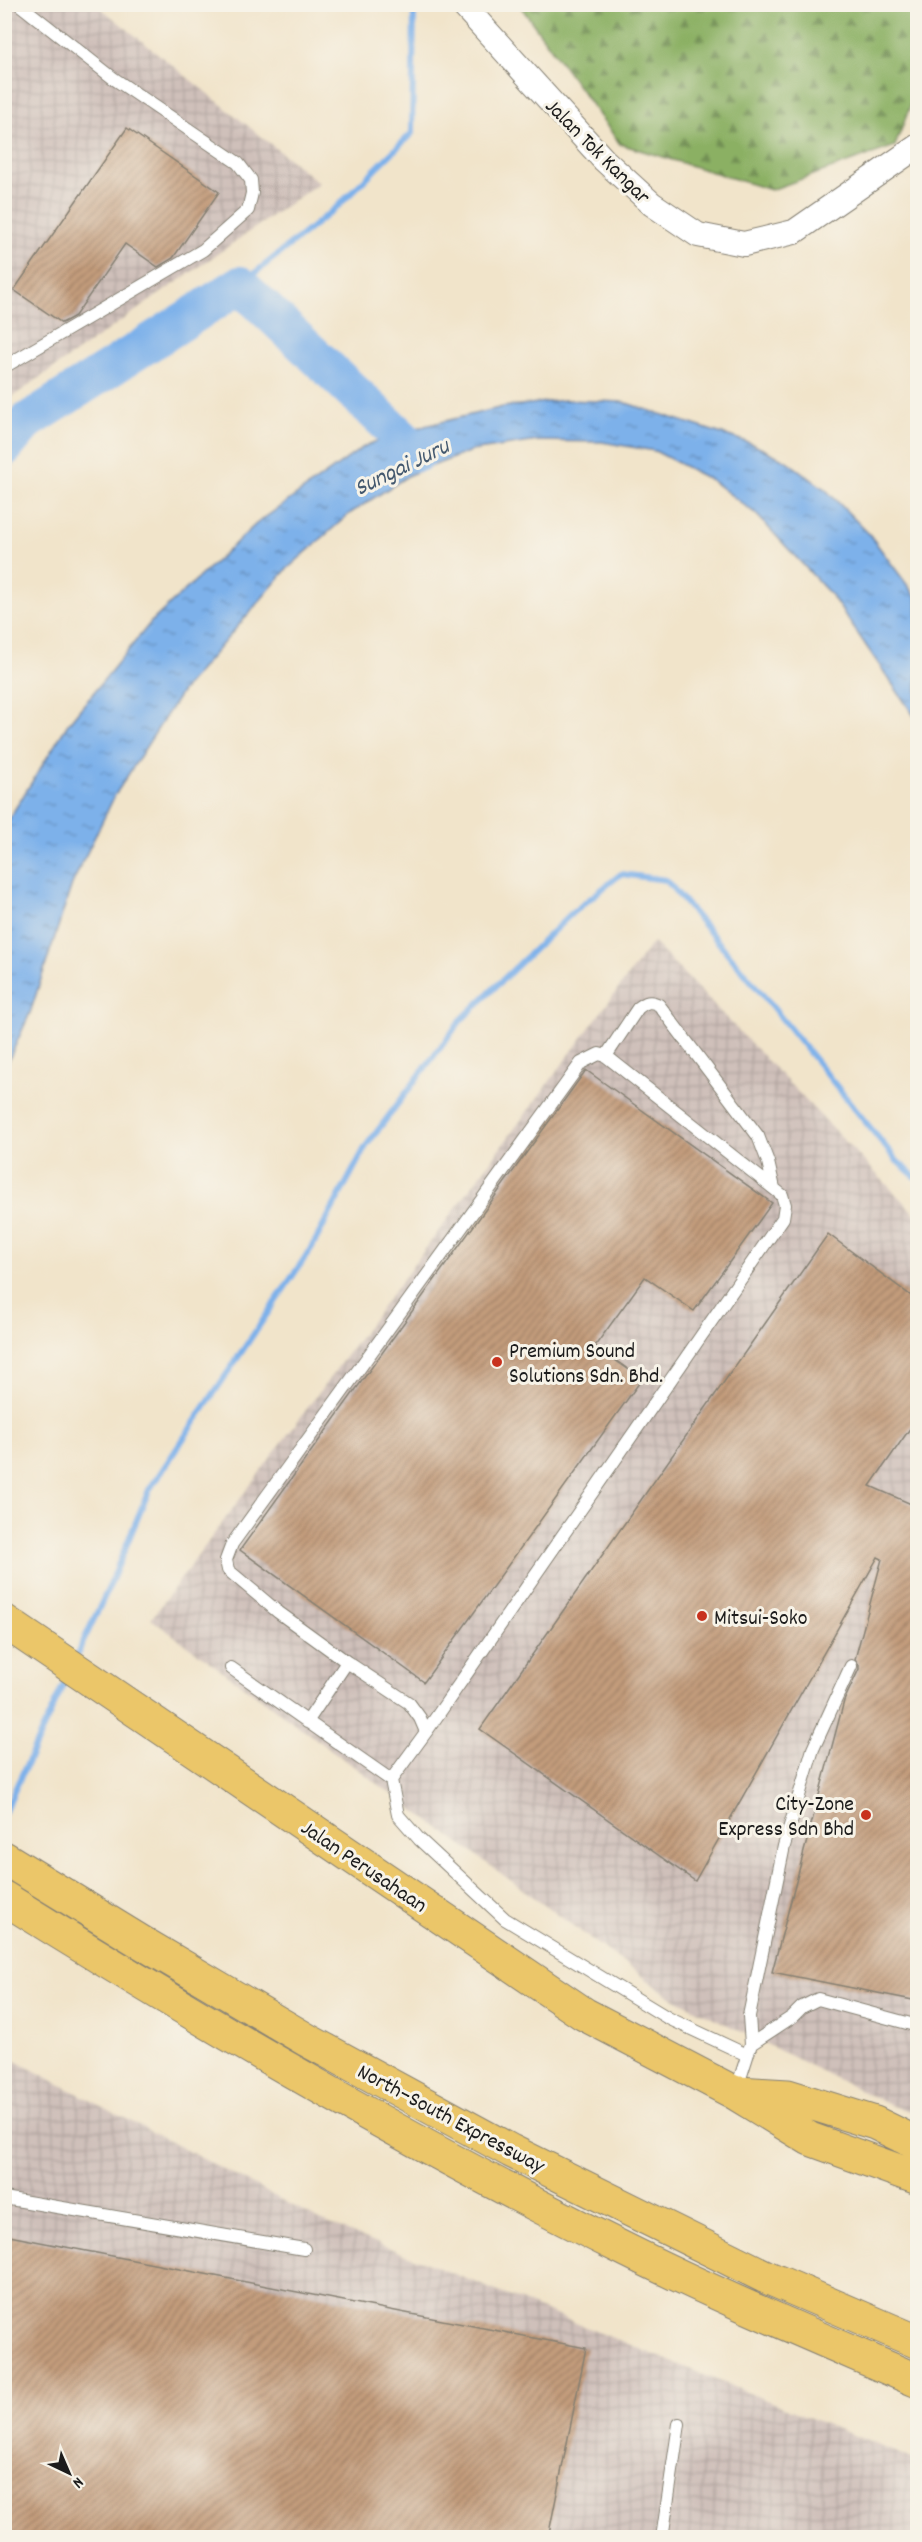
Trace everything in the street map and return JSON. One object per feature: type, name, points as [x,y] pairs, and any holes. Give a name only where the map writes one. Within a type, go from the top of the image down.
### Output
[{"type":"main road","name":"Jalan Perusahaan","points":[[4,1621],[584,2014],[735,2092],[810,2139],[918,2178]]},
{"type":"main road","name":"North–South Expressway","points":[[9,1861],[307,2040],[511,2151],[764,2276],[918,2342]]},
{"type":"main road","name":"North–South Expressway","points":[[4,1898],[121,1972],[469,2170],[657,2265],[918,2381]]},
{"type":"main road","name":"Jalan Perusahaan","points":[[735,2092],[788,2096],[875,2123],[918,2144]]},
{"type":"street","name":"Jalan Tok Kangar","points":[[462,4],[604,160],[652,204],[698,235],[744,244],[794,232],[918,146]]},
{"type":"lane","points":[[4,367],[203,250],[248,210],[252,193],[250,180],[238,163],[113,78],[19,4]]},
{"type":"lane","points":[[606,1056],[638,1008],[645,1002],[659,1005],[758,1136],[768,1162],[774,1188]]},
{"type":"lane","points":[[391,1780],[426,1732],[783,1218],[785,1205],[782,1195],[606,1056],[599,1054],[581,1063],[232,1544],[226,1560],[228,1570],[278,1612],[409,1703],[420,1718],[426,1732]]},
{"type":"lane","points":[[307,1722],[347,1662]]},
{"type":"lane","points":[[735,2092],[749,2049],[749,2016],[784,1846],[813,1749],[851,1666]]},
{"type":"lane","points":[[231,1668],[391,1780],[398,1815],[419,1839],[505,1919],[668,2018],[749,2049]]},
{"type":"lane","points":[[749,2049],[802,2007],[818,1999],[918,2026]]},
{"type":"lane","points":[[4,2198],[304,2249]]},
{"type":"lane","points":[[662,2538],[679,2424]]},
{"type":"shaded area","points":[[5,5],[97,5],[319,183],[5,402]]},
{"type":"shaded area","points":[[653,942],[917,1216],[917,2113],[892,2106],[671,1997],[151,1619]]},
{"type":"shaded area","points":[[4,2055],[320,2220],[917,2461],[917,2537],[5,2537]]},
{"type":"green space","points":[[522,4],[917,5],[917,88],[895,146],[771,190],[620,144],[521,7]]},
{"type":"water","name":"Sungai Juru","points":[[565,400],[623,402],[750,443],[785,460],[826,490],[870,535],[917,598],[917,720],[832,596],[756,514],[711,480],[655,451],[602,442],[537,441],[471,451],[409,475],[349,514],[286,570],[182,691],[115,795],[72,884],[30,1013],[5,1068],[5,825],[68,724],[151,622],[256,524],[365,446],[396,433],[503,407]]},
{"type":"building","points":[[127,128],[219,192],[173,258],[158,267],[125,244],[75,316],[62,323],[14,290]]},
{"type":"building","name":"Premium Sound Solutions Sdn. Bhd.","points":[[586,1070],[772,1203],[694,1311],[645,1277],[595,1346],[642,1379],[424,1682],[240,1550]]},
{"type":"building","name":"Mitsui-Soko","points":[[828,1234],[918,1301],[918,1417],[870,1486],[918,1507],[918,2001],[772,1972],[844,1701],[859,1669],[855,1659],[882,1559],[878,1557],[695,1881],[480,1729]]},
{"type":"building","points":[[4,2235],[586,2348],[548,2538],[4,2538]]},
{"type":"waterway","points":[[240,285],[338,206],[412,133],[414,9]]},
{"type":"waterway","points":[[4,448],[26,422],[240,285],[418,453]]},
{"type":"waterway","points":[[76,1657],[110,1585],[149,1490],[312,1247],[366,1146],[461,1020],[572,913],[621,874],[666,880],[897,1161],[918,1179]]},
{"type":"waterway","points":[[4,1813],[68,1675]]},
{"type":"place","name":"Premium Sound Solutions Sdn. Bhd.","points":[[497,1362]]},
{"type":"place","name":"Mitsui-Soko","points":[[702,1616]]},
{"type":"place","name":"City-Zone Express Sdn Bhd","points":[[866,1815]]}]
